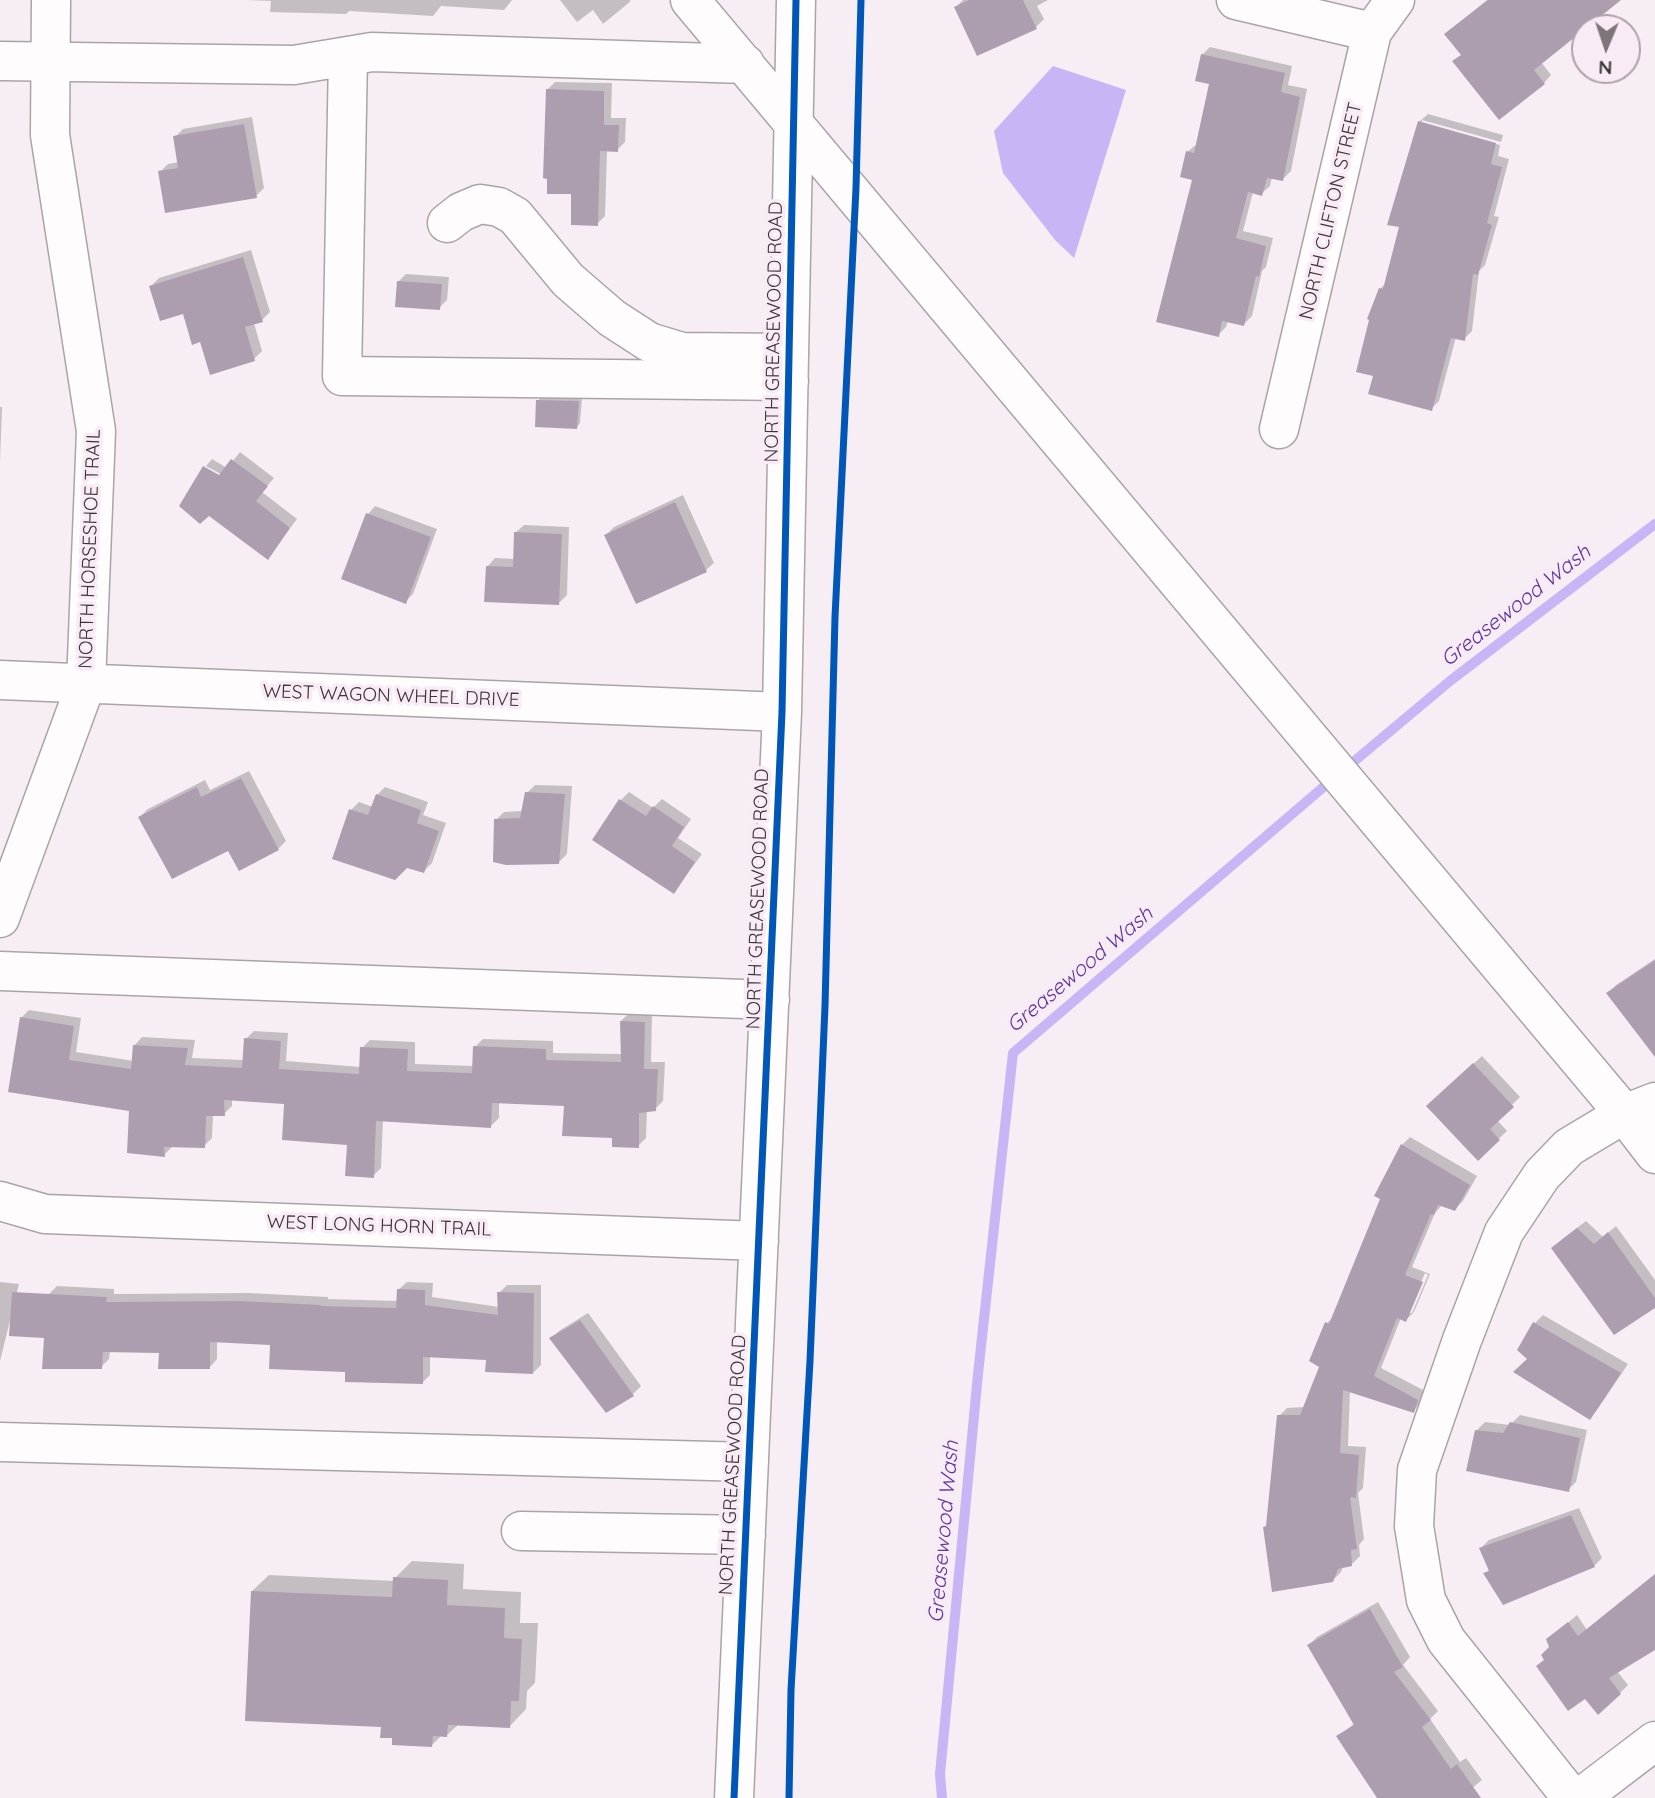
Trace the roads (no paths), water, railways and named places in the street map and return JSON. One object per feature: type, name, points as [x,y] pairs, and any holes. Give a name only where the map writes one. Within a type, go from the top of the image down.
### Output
[{"type":"street","name":"NORTH HORSESHOE TRAIL","points":[[0,918],[86,684],[96,430],[50,135],[51,0]]},
{"type":"street","points":[[690,0],[1640,1108],[1655,1154]]},
{"type":"street","name":"NORTH GREASEWOOD ROAD","points":[[734,1798],[782,712],[796,0]]},
{"type":"street","points":[[1236,0],[1373,32]]},
{"type":"street","name":"NORTH CLIFTON STREET","points":[[1279,429],[1373,32],[1395,0]]},
{"type":"street","points":[[0,61],[294,65],[372,52],[745,64]]},
{"type":"street","points":[[348,56],[342,376],[789,367]]},
{"type":"street","points":[[447,223],[461,212],[480,204],[499,207],[515,216],[568,280],[612,318],[649,342],[682,352],[789,367]]},
{"type":"street","name":"WEST WAGON WHEEL DRIVE","points":[[0,680],[782,712]]},
{"type":"street","points":[[0,971],[770,1000]]},
{"type":"street","points":[[1572,1798],[1446,1640],[1426,1600],[1414,1526],[1417,1470],[1462,1340],[1504,1232],[1542,1175],[1569,1147],[1640,1108]]},
{"type":"street","name":"WEST LONG HORN TRAIL","points":[[0,1201],[45,1214],[759,1241]]},
{"type":"street","points":[[0,1441],[749,1462]]},
{"type":"street","points":[[521,1531],[746,1535]]},
{"type":"street","points":[[1580,1798],[1655,1741]]},
{"type":"waterway","name":"Greasewood Wash","points":[[1345,769],[1450,681],[1655,524]]},
{"type":"waterway","name":"Greasewood Wash","points":[[942,1798],[940,1774],[978,1374],[1013,1053],[1334,778]]}]
